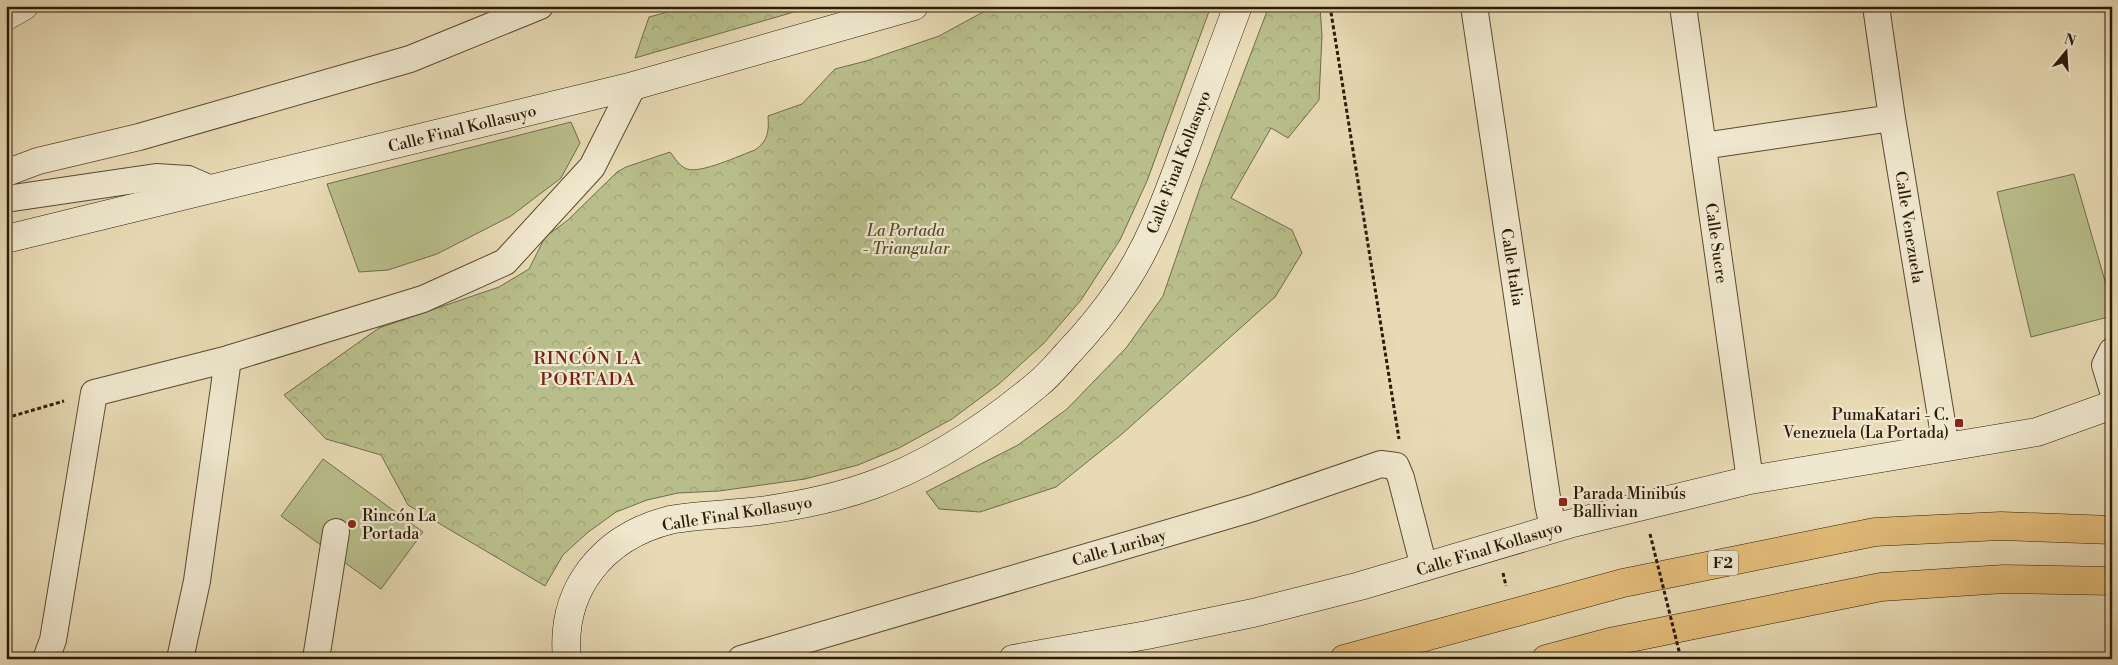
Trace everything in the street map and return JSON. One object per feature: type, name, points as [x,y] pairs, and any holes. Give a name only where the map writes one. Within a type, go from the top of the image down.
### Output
[{"type":"highway","name":"F2","points":[[1344,659],[1623,583],[1875,532],[2001,526],[2112,530]]},
{"type":"highway","points":[[1546,659],[1610,642],[1881,588],[2004,578],[2112,581]]},
{"type":"main road","points":[[6,16],[24,6]]},
{"type":"main road","name":"Calle Final Kollasuyo","points":[[6,239],[633,86],[914,6]]},
{"type":"main road","name":"Calle Final Kollasuyo","points":[[567,659],[566,622],[576,591],[597,560],[632,534],[670,520],[766,511],[821,500],[873,485],[925,462],[981,429],[1041,382],[1084,336],[1112,300],[1146,245],[1165,203],[1238,6]]},
{"type":"main road","name":"Calle Final Kollasuyo","points":[[1013,659],[1147,635],[1254,613],[1360,586],[1553,528],[1750,480],[2037,432],[2112,405]]},
{"type":"street","points":[[6,173],[38,161],[138,137],[410,59],[540,6]]},
{"type":"street","name":"Calle Italia","points":[[1474,6],[1553,528]]},
{"type":"street","name":"Calle Sucre","points":[[1683,6],[1750,480]]},
{"type":"street","name":"Calle Venezuela","points":[[1876,6],[1892,118],[1946,447]]},
{"type":"street","points":[[46,659],[53,640],[94,393],[228,359],[423,299],[505,262],[592,167],[633,86]]},
{"type":"street","points":[[1703,146],[1892,118]]},
{"type":"street","points":[[6,199],[156,177],[188,179],[211,189]]},
{"type":"street","points":[[2112,351],[2105,364],[2112,388]]},
{"type":"street","points":[[180,659],[197,581],[228,359]]},
{"type":"street","name":"Calle Luribay","points":[[740,659],[1244,511],[1381,464],[1396,466]]},
{"type":"street","points":[[1396,466],[1401,478],[1424,567]]},
{"type":"street","points":[[316,659],[336,532]]},
{"type":"path","points":[[1330,6],[1401,447],[1396,466]]},
{"type":"path","points":[[6,418],[94,393]]},
{"type":"path","points":[[1650,534],[1681,659]]},
{"type":"path","points":[[1501,568],[1506,586]]},
{"type":"path","points":[[1694,659],[1700,657],[1701,659]]},
{"type":"green space","points":[[691,6],[838,6],[794,12],[635,58],[649,17]]},
{"type":"green space","name":"La Portada - Triangular","points":[[994,6],[1211,6],[1147,181],[1120,240],[1081,300],[1044,343],[999,384],[952,419],[899,448],[858,465],[805,479],[719,491],[678,493],[647,500],[616,512],[587,533],[563,555],[545,586],[408,505],[381,455],[326,439],[284,395],[379,328],[499,287],[529,269],[545,237],[568,220],[617,172],[626,167],[670,152],[684,168],[701,169],[755,150],[763,143],[767,135],[768,116],[802,104],[835,69],[866,61],[939,36]]},
{"type":"green space","points":[[1269,6],[1320,6],[1322,36],[1319,100],[1288,138],[1271,128],[1231,198],[1292,230],[1302,253],[1275,297],[1122,434],[1056,487],[980,512],[939,509],[926,492],[1018,445],[1067,409],[1126,348],[1163,296],[1202,182]]},
{"type":"green space","points":[[571,122],[580,143],[561,178],[511,216],[437,254],[388,270],[359,272],[327,184]]},
{"type":"green space","points":[[2074,174],[2112,305],[2112,316],[2031,337],[1997,192]]},
{"type":"green space","name":"Rincón La Portada","points":[[323,459],[423,532],[381,589],[281,516]]},
{"type":"place","name":"PumaKatari - C. Venezuela (La Portada)","points":[[1959,423]]},
{"type":"place","name":"Parada Minibús Ballivian","points":[[1563,502]]},
{"type":"place","name":"Rincón La Portada","points":[[352,524]]},
{"type":"district","name":"RINCÓN LA PORTADA","points":[[588,368]]}]
